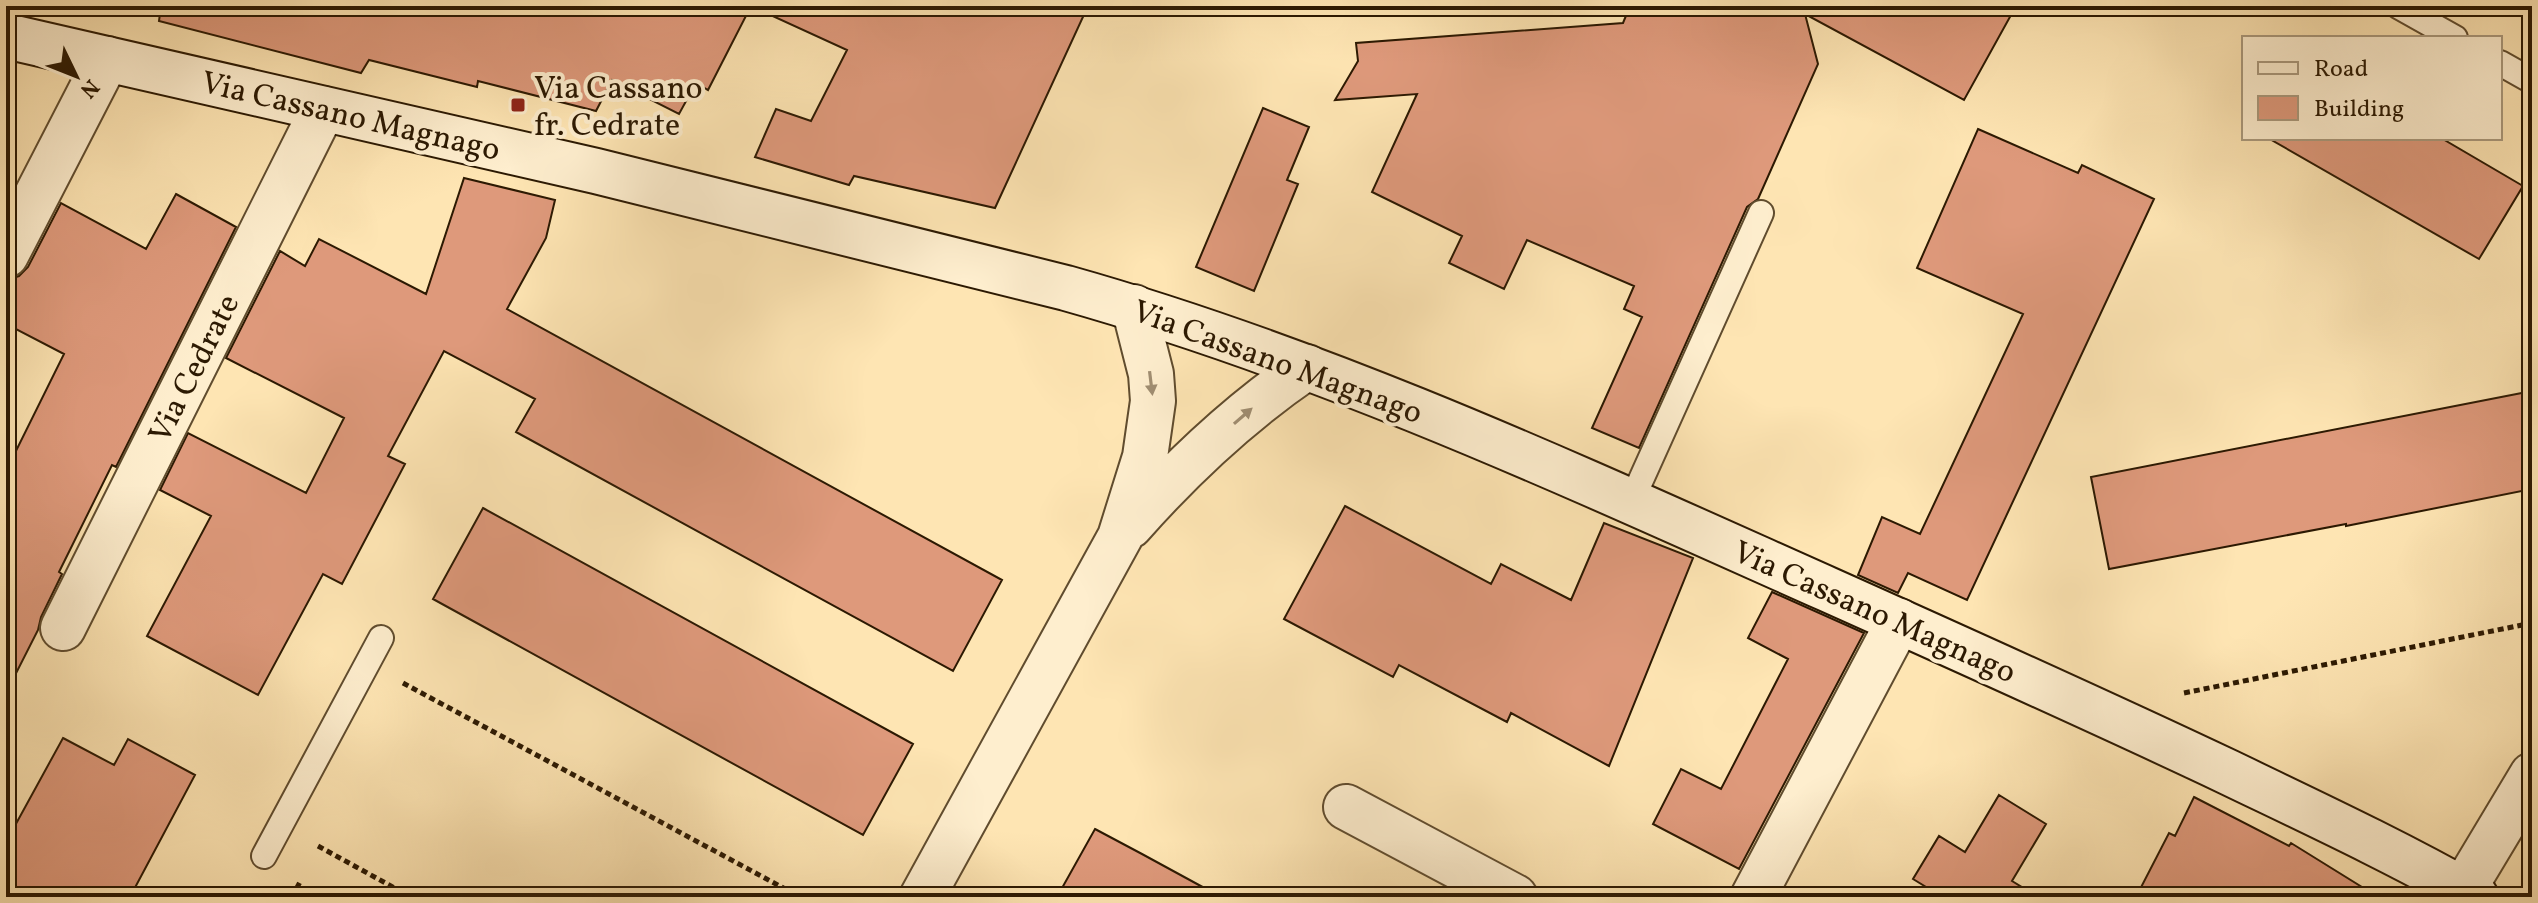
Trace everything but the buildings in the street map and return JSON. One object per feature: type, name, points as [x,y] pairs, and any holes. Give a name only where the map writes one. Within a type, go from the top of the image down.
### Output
[{"type":"street","name":"Via Cassano Magnago","points":[[6,36],[596,171],[1134,307],[1307,367],[1631,502],[1899,621],[2314,813],[2470,893]]},
{"type":"street","points":[[6,255],[107,59]]},
{"type":"street","name":"Via Cedrate","points":[[63,628],[323,109]]},
{"type":"street","points":[[922,897],[1120,537],[1145,457],[1153,401],[1151,374],[1134,307]]},
{"type":"street","points":[[1120,537],[1184,468],[1269,393],[1307,367]]},
{"type":"street","points":[[1753,897],[1899,621]]},
{"type":"street","points":[[2470,893],[2532,775]]},
{"type":"street","points":[[1346,807],[1515,897]]},
{"type":"lane","points":[[2398,6],[2451,36]]},
{"type":"lane","points":[[2502,64],[2532,81]]},
{"type":"lane","points":[[1631,502],[1761,213]]},
{"type":"lane","points":[[264,856],[381,638]]},
{"type":"path","points":[[2175,695],[2532,623]]},
{"type":"path","points":[[367,663],[800,897]]},
{"type":"path","points":[[318,846],[411,897]]},
{"type":"place","name":"Via Cassano fr. Cedrate","points":[[518,105]]}]
